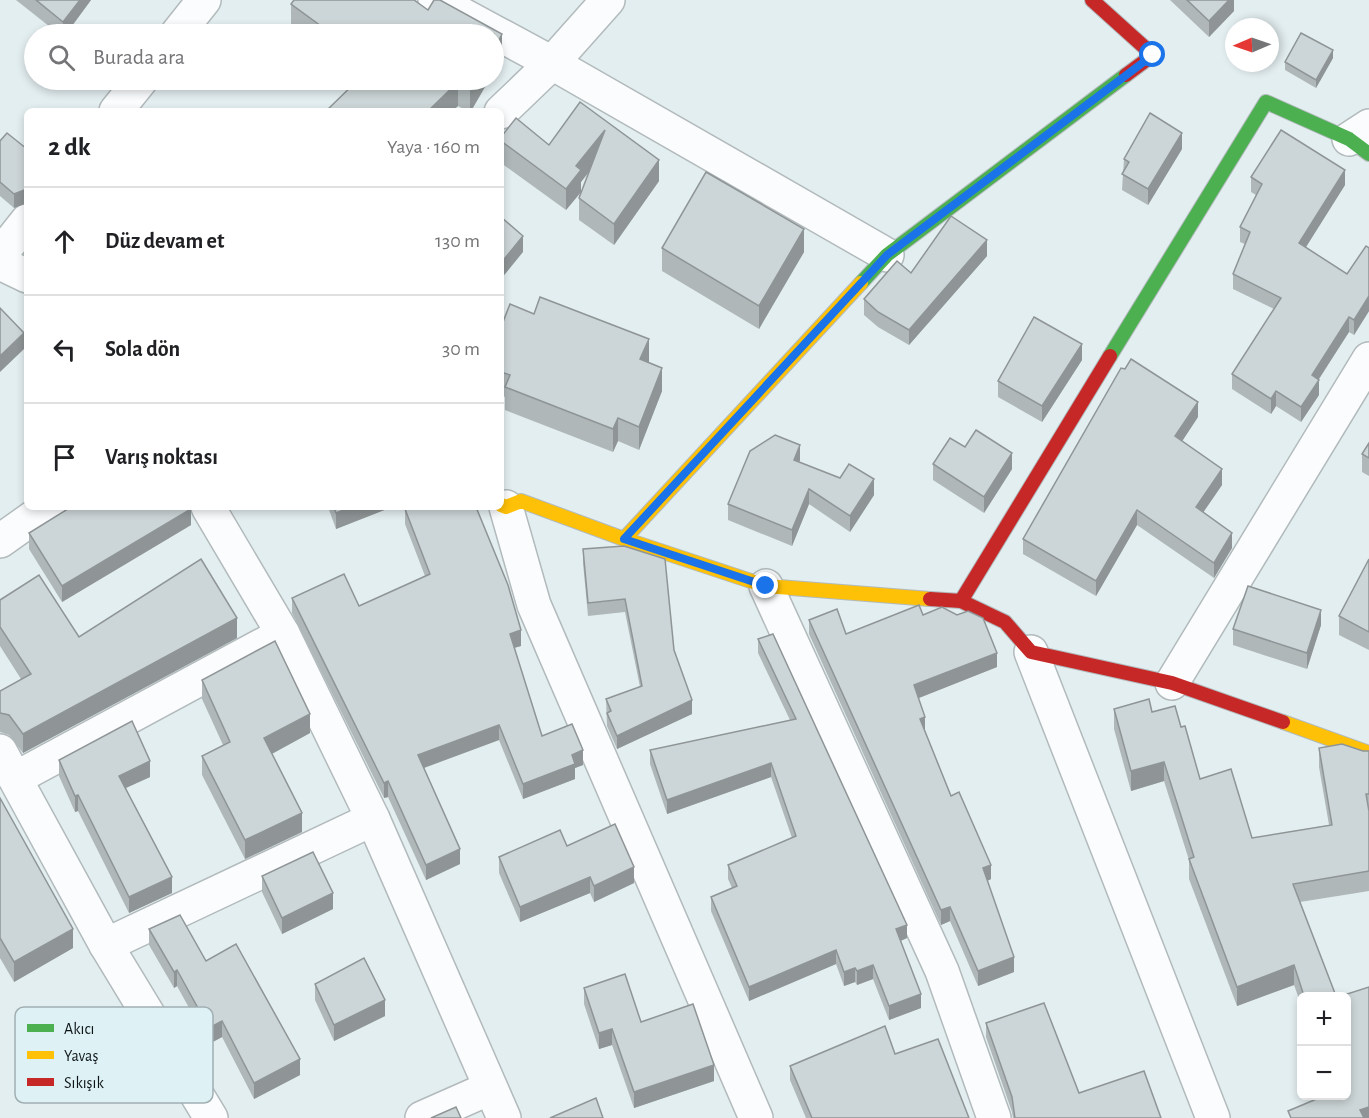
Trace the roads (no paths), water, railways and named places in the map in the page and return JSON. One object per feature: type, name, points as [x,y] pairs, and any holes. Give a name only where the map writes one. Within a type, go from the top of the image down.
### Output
[{"type":"street","points":[[185,24],[204,0]]},
{"type":"street","points":[[435,0],[480,24]]},
{"type":"street","points":[[504,109],[552,63],[608,0]]},
{"type":"street","points":[[624,539],[887,255],[1153,55],[1092,0]]},
{"type":"street","points":[[504,37],[887,255]]},
{"type":"street","points":[[118,108],[133,90]]},
{"type":"street","points":[[961,601],[1266,102],[1362,140]]},
{"type":"street","points":[[0,255],[24,225]]},
{"type":"street","points":[[0,263],[24,275]]},
{"type":"street","points":[[1172,683],[1369,359]]},
{"type":"street","points":[[504,506],[521,501],[624,539],[766,586],[961,601],[1005,622],[1032,652],[1213,1118]]},
{"type":"street","points":[[504,509],[534,605],[756,1118]]},
{"type":"street","points":[[0,541],[44,510]]},
{"type":"street","points":[[210,510],[283,634],[373,819],[504,1118]]},
{"type":"street","points":[[766,586],[942,971],[994,1118]]},
{"type":"street","points":[[144,1007],[106,945],[8,764],[283,634]]},
{"type":"street","points":[[1032,652],[1172,683],[1313,731],[1369,753]]},
{"type":"street","points":[[106,945],[373,819]]},
{"type":"street","points":[[422,1118],[490,1088]]},
{"type":"street","points":[[202,1103],[211,1118]]}]
